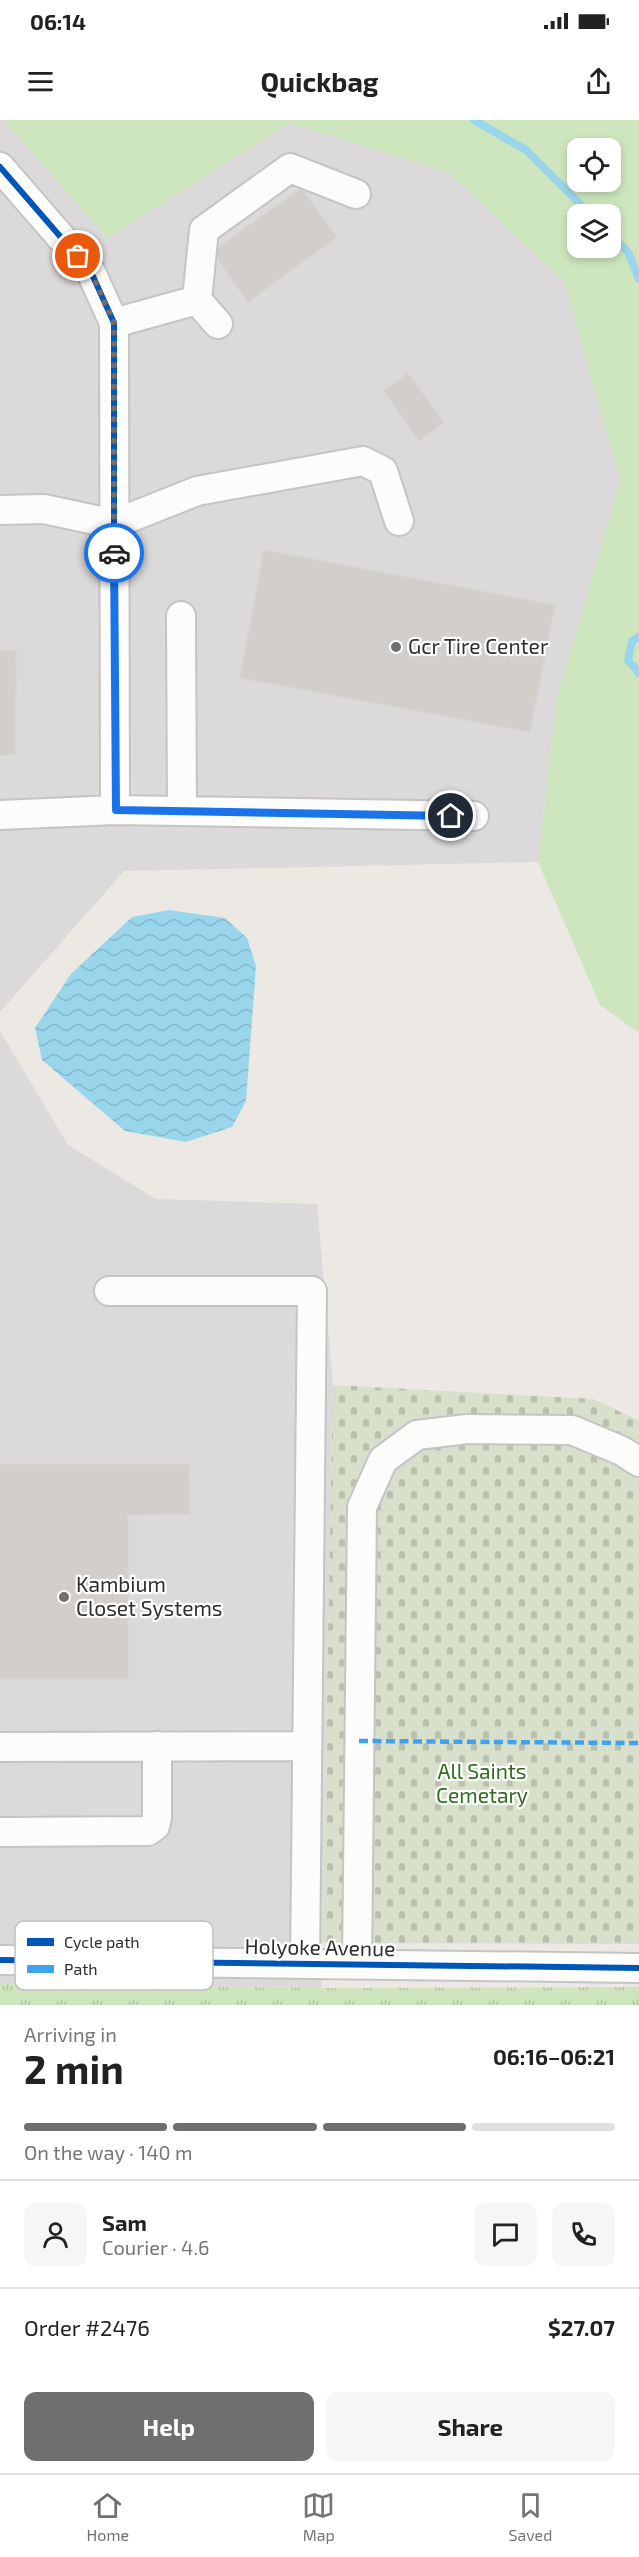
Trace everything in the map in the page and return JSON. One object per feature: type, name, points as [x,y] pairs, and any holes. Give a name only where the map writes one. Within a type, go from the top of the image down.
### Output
[{"type":"street","points":[[218,324],[197,300],[204,230],[290,168],[356,194]]},
{"type":"street","points":[[4,179],[91,272],[114,323],[116,810]]},
{"type":"street","points":[[114,323],[197,300]]},
{"type":"street","points":[[0,510],[44,509],[114,524],[197,491],[363,460],[383,471],[399,521]]},
{"type":"street","points":[[182,616],[182,811]]},
{"type":"street","points":[[3,819],[116,810],[474,816]]},
{"type":"street","points":[[109,1291],[312,1291],[305,1964]]},
{"type":"street","points":[[357,1965],[362,1507],[383,1460],[417,1435],[467,1429],[572,1430],[622,1451],[639,1462]]},
{"type":"street","points":[[0,1832],[148,1831],[155,1826],[157,1818],[157,1746]]},
{"type":"street","points":[[0,1747],[307,1746]]},
{"type":"street","name":"Holyoke Avenue","points":[[0,1960],[15,1960]]},
{"type":"street","name":"Holyoke Avenue","points":[[213,1963],[639,1968]]},
{"type":"shaded area","points":[[0,120],[4,120],[107,238],[290,123],[448,172],[564,280],[621,480],[557,698],[538,862],[124,871],[0,1012]]},
{"type":"shaded area","points":[[0,1031],[68,1145],[156,1199],[317,1204],[333,1385],[321,1988],[213,1987],[213,1921],[15,1921],[15,1984],[0,1984]]},
{"type":"green space","points":[[4,120],[639,120],[639,1033],[600,1005],[538,862],[557,698],[620,480],[564,281],[448,172],[290,123],[107,238]]},
{"type":"green space","name":"All Saints Cemetary","points":[[333,1385],[594,1399],[639,1421],[639,1944],[322,1943]]},
{"type":"green space","points":[[0,1984],[15,1984],[15,1990],[213,1990],[213,1987],[639,1987],[639,2005],[0,2005]]},
{"type":"water","points":[[169,910],[225,918],[247,938],[256,966],[246,1101],[232,1127],[186,1142],[125,1131],[42,1060],[35,1028],[71,974],[132,917]]},
{"type":"building","points":[[301,188],[337,237],[248,302],[212,252]]},
{"type":"building","points":[[408,373],[444,423],[419,441],[384,391]]},
{"type":"building","name":"Gcr Tire Center","points":[[264,550],[555,605],[530,732],[240,678]]},
{"type":"building","points":[[0,650],[16,650],[15,755],[0,755]]},
{"type":"building","name":"Kambium Closet Systems","points":[[0,1464],[189,1464],[190,1514],[128,1515],[128,1679],[0,1679]]},
{"type":"waterway","points":[[474,120],[526,150],[580,204]]},
{"type":"waterway","points":[[621,245],[628,252],[639,279]]},
{"type":"waterway","points":[[639,637],[632,641],[628,660],[639,673]]},
{"type":"marked path","points":[[359,1741],[639,1743]]},
{"type":"cycle path","points":[[0,167],[91,272],[114,323],[114,524]]},
{"type":"cycle path","points":[[0,1960],[15,1960]]},
{"type":"cycle path","points":[[213,1963],[639,1968]]},
{"type":"way so far","points":[[78,256],[91,272],[114,323],[114,553]]},
{"type":"place","name":"Gcr Tire Center","points":[[396,647]]},
{"type":"place","name":"Kambium Closet Systems","points":[[64,1597]]},
{"type":"route","points":[[114,553],[116,810],[451,816]]}]
